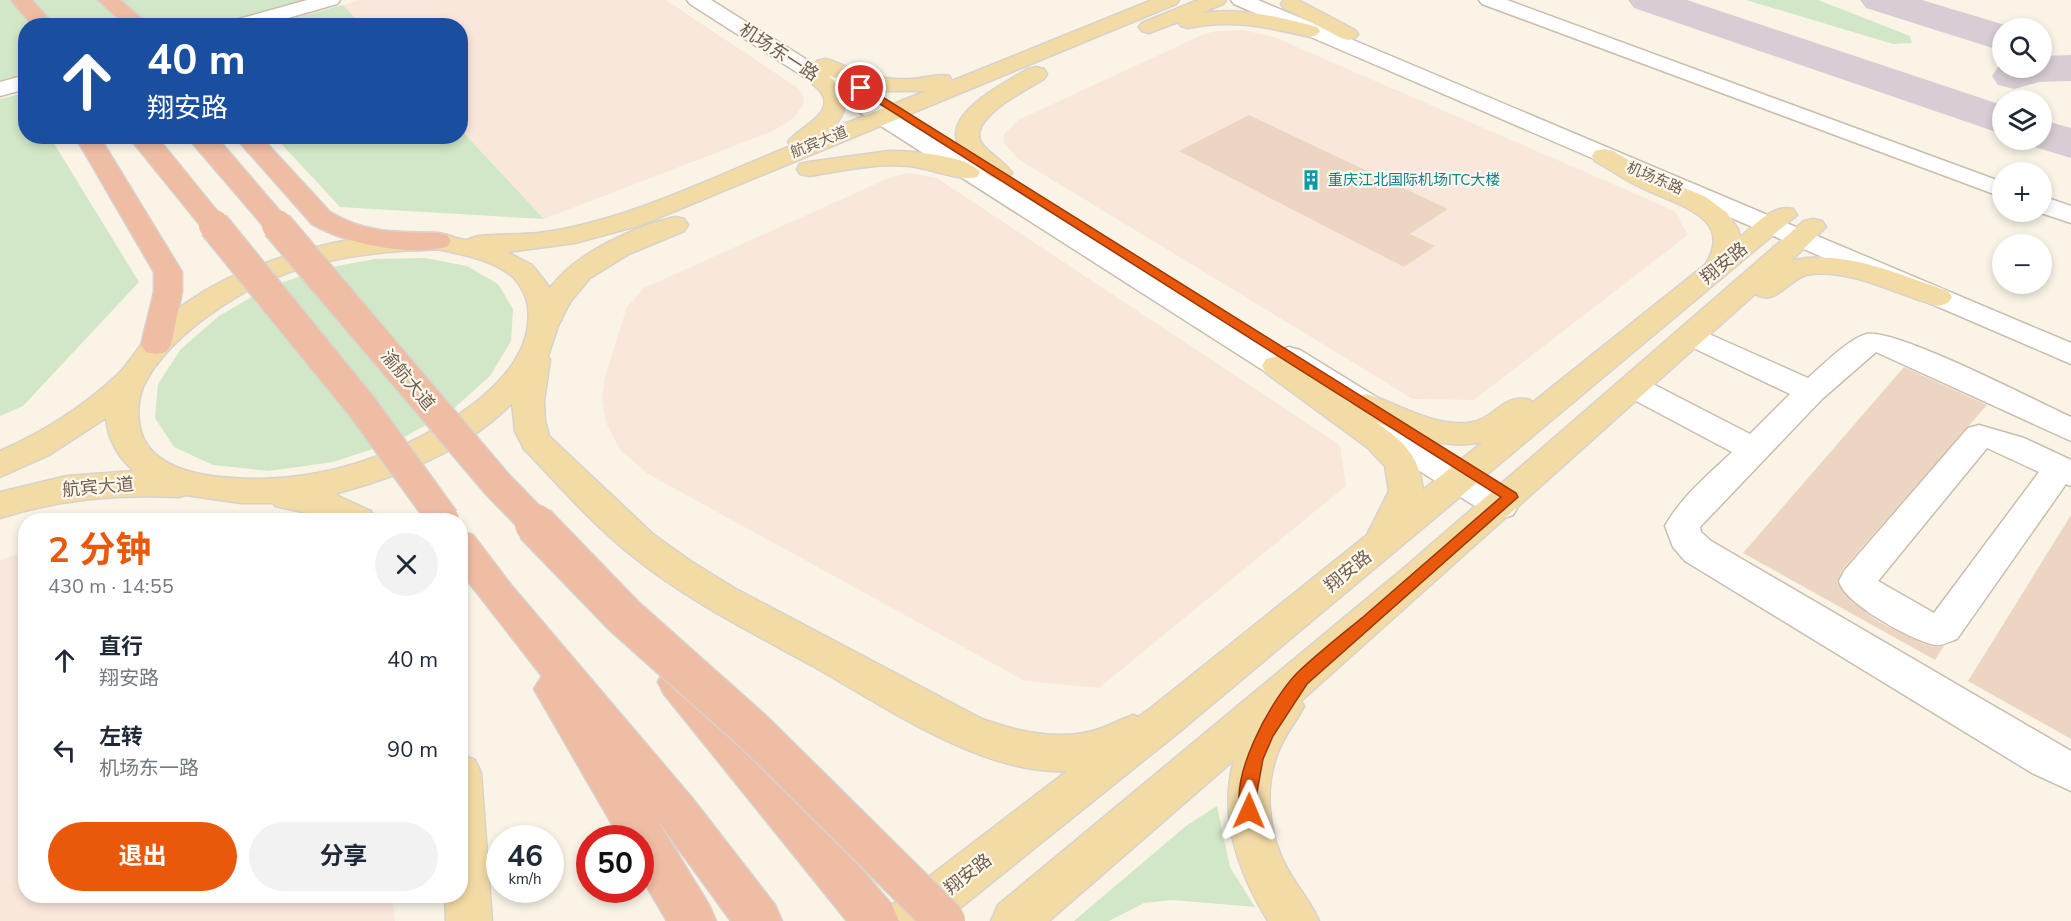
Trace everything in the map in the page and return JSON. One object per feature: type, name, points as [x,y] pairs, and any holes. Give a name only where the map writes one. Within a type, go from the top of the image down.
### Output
[{"type":"highway","points":[[19,0],[25,18]]},
{"type":"highway","points":[[19,0],[37,18]]},
{"type":"highway","points":[[99,0],[110,18]]},
{"type":"highway","points":[[108,0],[130,18]]},
{"type":"highway","points":[[92,144],[168,272],[168,292],[156,345]]},
{"type":"highway","points":[[148,144],[363,408],[439,513]]},
{"type":"highway","name":"渝航大道","points":[[208,144],[498,485],[624,616]]},
{"type":"highway","points":[[253,144],[321,219],[349,234],[367,238],[448,243]]},
{"type":"highway","points":[[468,554],[498,595],[676,813],[759,921]]},
{"type":"highway","points":[[498,595],[693,921]]},
{"type":"highway","points":[[624,616],[876,921]]},
{"type":"highway","points":[[624,616],[754,732],[945,921]]},
{"type":"main road","name":"航宾大道","points":[[1129,26],[1169,0]]},
{"type":"main road","name":"航宾大道","points":[[132,379],[156,345],[205,305],[234,288],[299,261],[365,245],[390,242],[536,243],[568,238],[632,219],[778,158],[900,120],[1129,26],[1216,0]]},
{"type":"main road","points":[[1284,0],[1348,34]]},
{"type":"main road","points":[[1129,26],[1221,16],[1263,19],[1310,31]]},
{"type":"main road","points":[[820,70],[864,82],[914,86],[939,81],[970,70],[1037,64]]},
{"type":"main road","points":[[1000,173],[971,145],[967,132],[970,122],[988,104],[1037,64]]},
{"type":"main road","points":[[778,158],[820,128],[833,112],[836,104],[833,93],[820,70]]},
{"type":"main road","name":"航宾大道","points":[[543,331],[568,283],[599,259],[809,169],[900,120]]},
{"type":"main road","points":[[1604,156],[1650,182],[1700,205],[1720,221],[1726,231],[1728,243],[1726,253],[1715,271]]},
{"type":"main road","points":[[809,169],[873,158],[909,157],[945,164],[968,172]]},
{"type":"main road","name":"翔安路","points":[[908,921],[1165,720],[1715,271],[1792,227]]},
{"type":"main road","name":"翔安路","points":[[1014,921],[1302,679],[1634,387],[1698,329],[1792,227]]},
{"type":"main road","points":[[448,243],[497,254],[525,272],[541,296],[543,331],[531,378],[527,408],[528,425],[535,441],[641,544],[679,572],[721,598],[968,732],[998,743],[1056,753],[1090,750],[1165,720]]},
{"type":"main road","points":[[1698,329],[1742,309],[1787,273],[1806,266],[1856,272],[1938,297]]},
{"type":"main road","points":[[252,491],[315,485],[347,478],[403,458],[453,433],[494,403],[525,370],[543,331]]},
{"type":"main road","points":[[1277,366],[1379,440],[1390,450],[1404,470],[1406,491],[1401,506],[1372,550]]},
{"type":"main road","points":[[1366,405],[1414,425],[1453,434],[1471,434],[1485,431],[1498,424],[1536,395],[1590,373]]},
{"type":"main road","points":[[132,379],[125,396],[122,413],[123,429],[129,445],[155,470],[197,486],[252,491],[333,506],[346,513]]},
{"type":"main road","points":[[0,465],[40,447],[75,427],[100,409],[132,379]]},
{"type":"main road","name":"航宾大道","points":[[0,505],[56,490],[96,484],[197,486]]},
{"type":"main road","points":[[1296,921],[1265,871],[1251,831],[1248,792],[1254,759],[1267,731],[1302,679]]},
{"type":"main road","points":[[468,903],[469,921]]},
{"type":"street","points":[[264,18],[330,0]]},
{"type":"street","name":"机场东一路","points":[[698,0],[820,70],[900,120],[1000,173],[1366,405],[1464,475]]},
{"type":"street","name":"机场东一路","points":[[719,0],[820,70]]},
{"type":"street","name":"机场东路","points":[[1241,0],[1604,156],[2071,335]]},
{"type":"street","name":"机场东路","points":[[1265,0],[1792,227],[1938,297],[2071,354]]},
{"type":"street","points":[[1489,0],[1992,186]]},
{"type":"street","points":[[0,89],[18,84]]},
{"type":"street","name":"机场东一路","points":[[900,120],[968,172],[1277,366],[1506,501]]},
{"type":"street","points":[[2052,208],[2071,215]]},
{"type":"street","points":[[1698,329],[1811,392]]},
{"type":"street","points":[[2071,430],[1881,343],[1866,344],[1811,392],[1690,514],[1682,526],[1685,538],[1698,551],[2047,760],[2071,772]]},
{"type":"street","points":[[1634,387],[1754,449]]},
{"type":"street","points":[[1979,436],[1992,438],[2065,472],[1944,628],[1936,630],[1928,627],[1871,596],[1857,584],[1857,580],[1979,436]]},
{"type":"shaded area","points":[[360,0],[666,0],[798,88],[804,98],[803,105],[794,118],[773,131],[544,219],[468,138],[468,18],[355,18],[343,5]]},
{"type":"shaded area","points":[[1243,30],[1274,37],[1675,211],[1688,235],[1474,400],[1413,399],[1018,159],[1004,143],[1004,134],[1018,120],[1204,34]]},
{"type":"shaded area","points":[[909,173],[937,178],[1340,445],[1346,486],[1099,688],[1025,681],[648,474],[620,450],[606,423],[602,399],[605,376],[627,307],[644,288],[891,177]]},
{"type":"shaded area","points":[[18,553],[18,903],[393,903],[395,921],[0,921],[0,561]]},
{"type":"green space","points":[[0,0],[307,0],[238,18],[18,18],[18,77],[0,81]]},
{"type":"green space","points":[[1746,0],[1818,0],[1910,36],[1912,43],[1893,44]]},
{"type":"green space","points":[[343,5],[355,18],[294,18]]},
{"type":"green space","points":[[18,94],[18,144],[54,144],[139,282],[23,406],[0,416],[0,99]]},
{"type":"green space","points":[[468,138],[544,219],[340,207],[282,144],[468,144]]},
{"type":"green space","points":[[425,258],[467,266],[498,284],[513,309],[511,341],[490,376],[451,411],[397,441],[333,462],[269,471],[213,465],[174,447],[155,418],[158,384],[181,349],[219,316],[267,288],[321,269],[375,259]]},
{"type":"green space","points":[[1217,806],[1230,867],[1255,907],[1173,900],[1144,903],[1109,921],[1074,921],[1186,826]]},
{"type":"building","name":"重庆江北国际机场ITC大楼","points":[[1249,115],[1448,209],[1410,234],[1435,246],[1404,267],[1179,151]]},
{"type":"building","points":[[1904,367],[1987,405],[1842,570],[1837,582],[1851,601],[1879,622],[1924,644],[1935,647],[1944,646],[1935,660],[1743,553]]},
{"type":"building","points":[[2071,515],[2071,739],[1968,681]]},
{"type":"taxiway","points":[[1648,0],[1992,117]]},
{"type":"taxiway","points":[[1880,0],[1992,35]]},
{"type":"taxiway","points":[[2052,68],[2071,68]]},
{"type":"taxiway","points":[[2052,137],[2071,144]]},
{"type":"place","name":"重庆江北国际机场ITC大楼","points":[[1311,180]]},
{"type":"route","points":[[861,88],[1511,497],[1302,679],[1267,731],[1254,759],[1248,792],[1249,811]]}]
